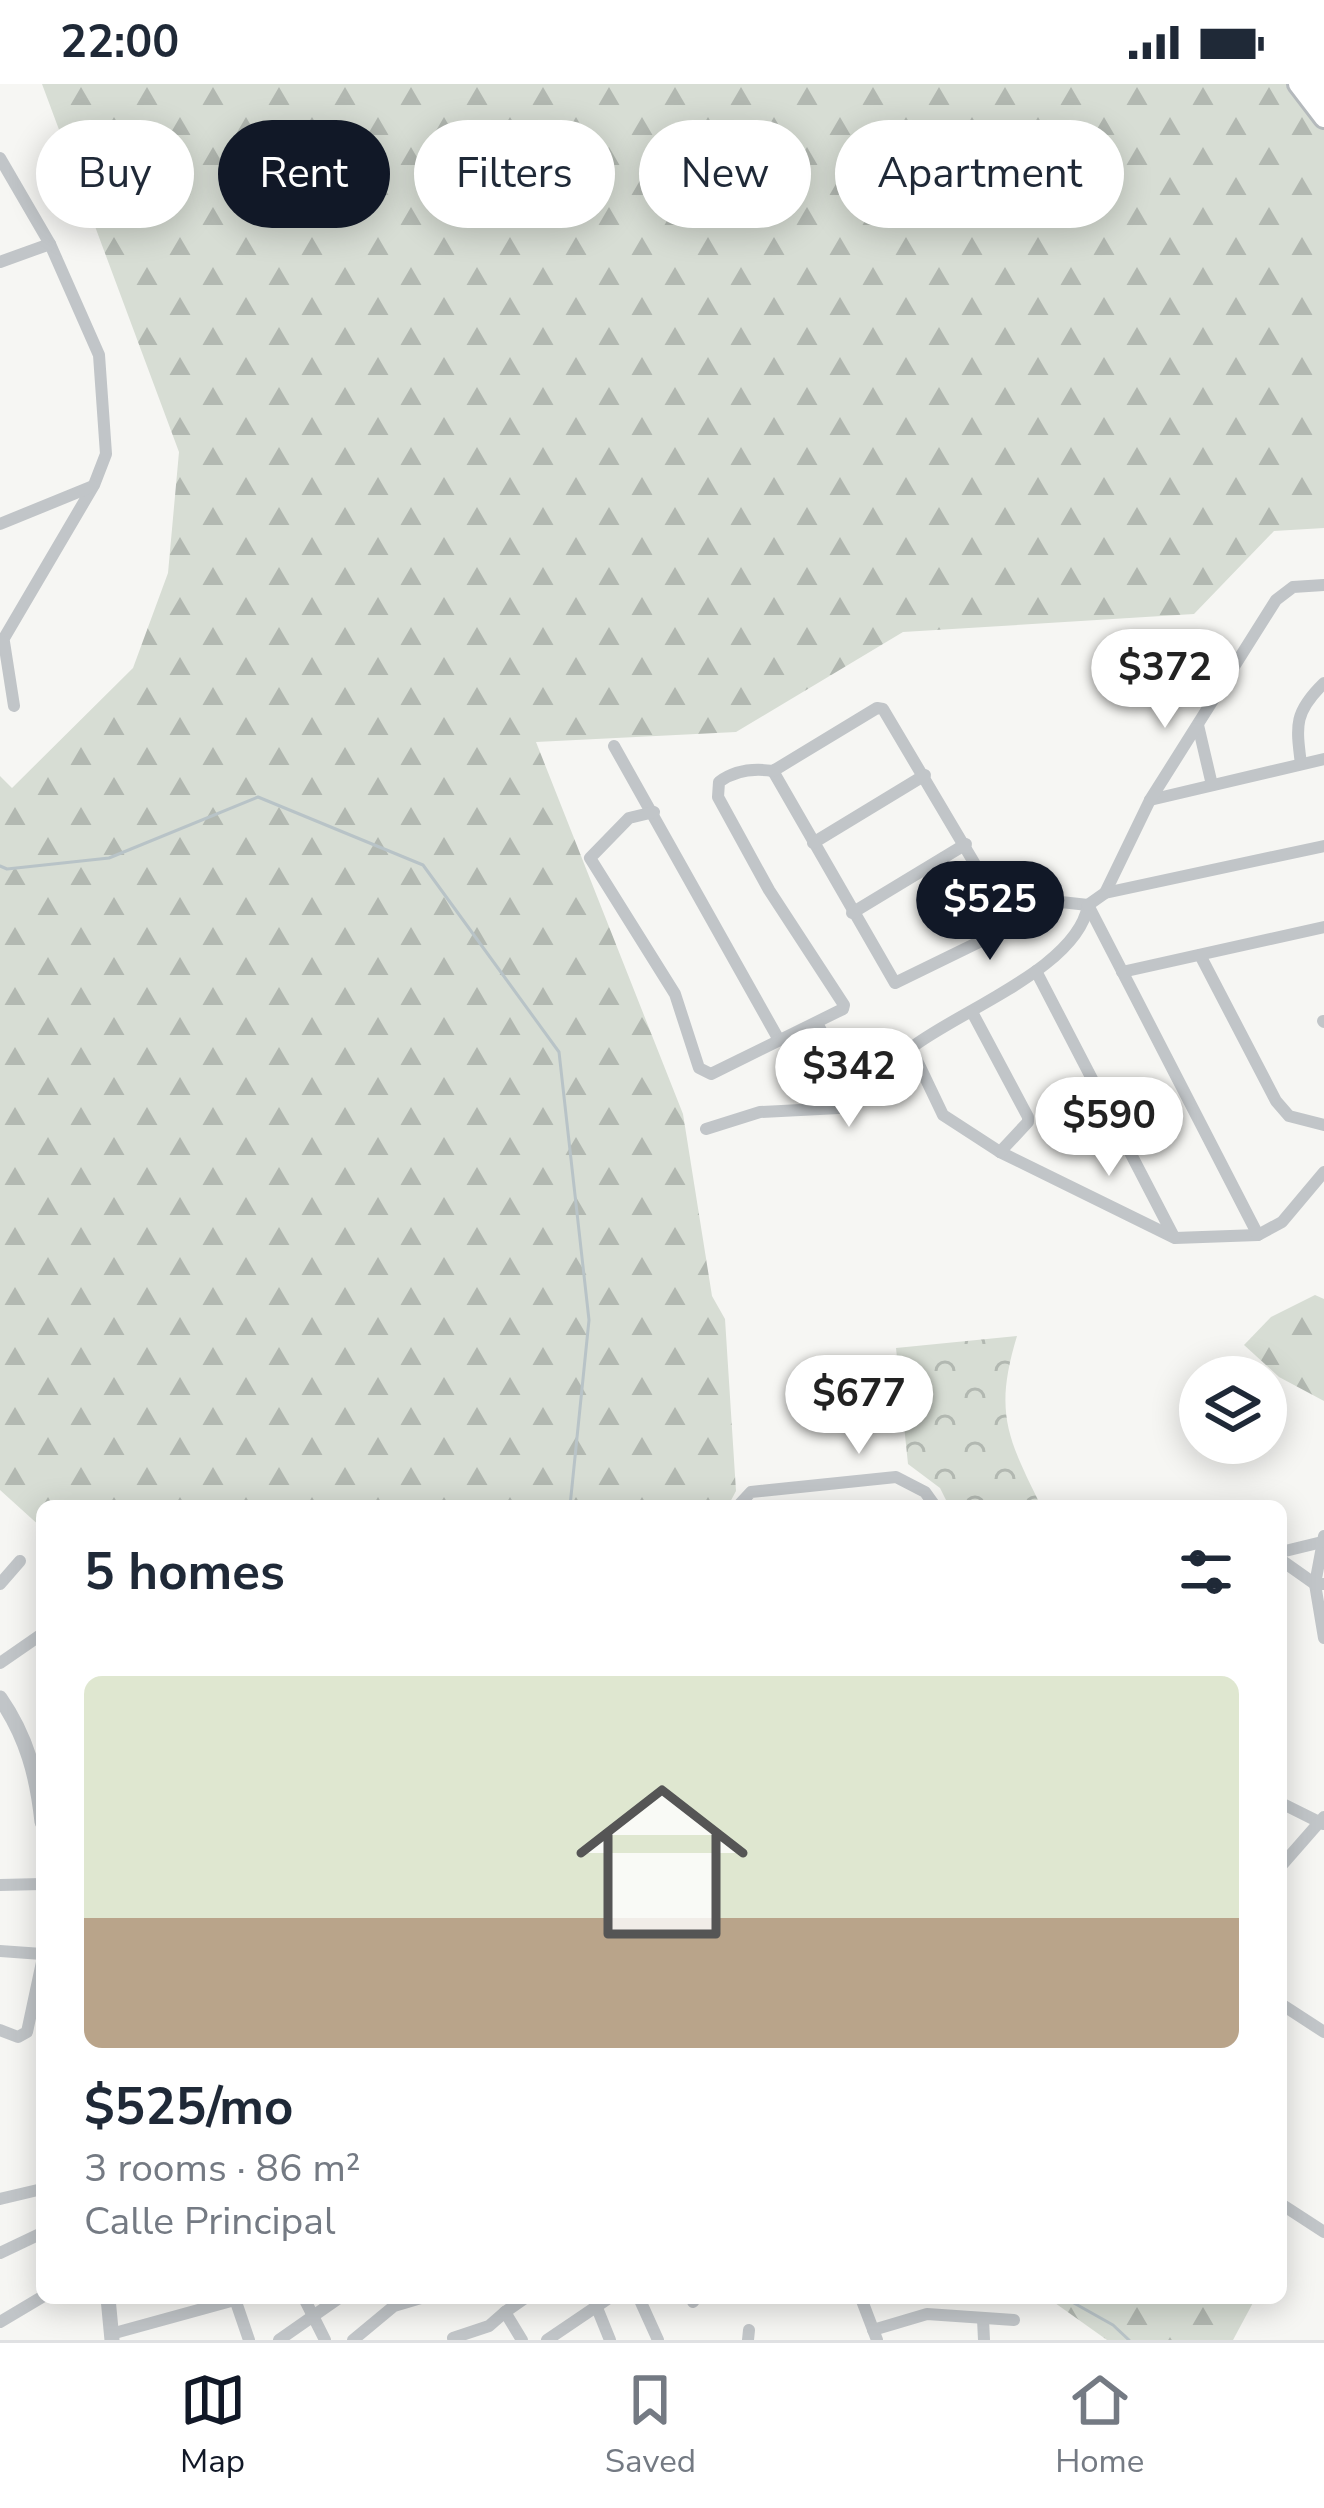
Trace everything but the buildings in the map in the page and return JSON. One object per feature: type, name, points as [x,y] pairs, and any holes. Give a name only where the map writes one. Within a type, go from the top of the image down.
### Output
[{"type":"main road","points":[[1298,84],[1324,118]]},
{"type":"main road","points":[[1316,84],[1324,94]]},
{"type":"street","points":[[0,158],[50,244],[99,355],[106,454],[94,485],[2,644],[14,706]]},
{"type":"street","points":[[0,262],[50,244]]},
{"type":"street","points":[[0,524],[94,485]]},
{"type":"street","points":[[1105,893],[1150,800],[1276,600],[1293,587],[1324,585]]},
{"type":"street","points":[[1301,764],[1296,730],[1301,707],[1324,683]]},
{"type":"street","points":[[654,812],[629,818],[590,858],[675,994],[698,1068],[711,1074],[843,1010],[842,1000],[769,890],[718,797],[719,782],[731,773],[772,771],[877,708],[887,714],[925,775],[1011,925]]},
{"type":"street","points":[[1198,725],[1212,785]]},
{"type":"street","points":[[614,746],[779,1040]]},
{"type":"street","points":[[1150,800],[1324,759]]},
{"type":"street","points":[[772,771],[895,983],[1060,902],[1088,904],[1105,893],[1324,846]]},
{"type":"street","points":[[813,843],[925,775]]},
{"type":"street","points":[[852,913],[966,844]]},
{"type":"street","points":[[1088,904],[1084,926],[1036,970],[914,1045],[911,1052],[943,1115],[1000,1152],[1174,1238],[1258,1235],[1282,1222],[1324,1172]]},
{"type":"street","points":[[1088,904],[1258,1235]]},
{"type":"street","points":[[1122,972],[1324,927]]},
{"type":"street","points":[[1200,955],[1276,1101],[1289,1116],[1324,1125]]},
{"type":"street","points":[[1036,970],[1174,1238]]},
{"type":"street","points":[[972,1012],[1028,1118],[1000,1152]]},
{"type":"street","points":[[706,1129],[760,1112],[838,1108],[851,1097],[851,1086],[817,1023]]},
{"type":"street","points":[[744,1500],[751,1492],[896,1477],[931,1500]]},
{"type":"street","points":[[1287,1554],[1323,1539],[1324,1639]]},
{"type":"street","points":[[1287,1560],[1320,1584]]},
{"type":"street","points":[[0,1584],[20,1561]]},
{"type":"street","points":[[0,1663],[36,1638]]},
{"type":"street","points":[[0,1698],[36,1761]]},
{"type":"street","points":[[1287,1806],[1322,1821],[1287,1859]]},
{"type":"street","points":[[0,1885],[36,1884]]},
{"type":"street","points":[[0,1951],[36,1957]]},
{"type":"street","points":[[0,2030],[17,2037],[27,2032],[36,1988]]},
{"type":"street","points":[[1287,2008],[1324,2032]]},
{"type":"street","points":[[1,2196],[36,2189]]},
{"type":"street","points":[[1287,2208],[1324,2232]]},
{"type":"street","points":[[0,2252],[36,2236]]},
{"type":"street","points":[[0,2322],[36,2301]]},
{"type":"street","points":[[109,2304],[112,2337],[199,2304]]},
{"type":"street","points":[[240,2304],[249,2340]]},
{"type":"street","points":[[307,2304],[325,2340]]},
{"type":"street","points":[[279,2340],[331,2304]]},
{"type":"street","points":[[353,2340],[394,2304]]},
{"type":"street","points":[[453,2338],[489,2326],[516,2304]]},
{"type":"street","points":[[547,2340],[596,2304]]},
{"type":"street","points":[[601,2304],[610,2340]]},
{"type":"street","points":[[642,2304],[658,2340]]},
{"type":"street","points":[[863,2304],[875,2335],[927,2314],[1014,2320]]},
{"type":"street","points":[[505,2312],[522,2340]]},
{"type":"street","points":[[983,2319],[984,2340]]},
{"type":"green space","points":[[42,84],[1302,84],[1324,109],[1324,528],[1274,531],[1194,614],[903,632],[736,732],[536,742],[683,1114],[712,1296],[725,1319],[736,1491],[731,1500],[36,1500],[36,1523],[0,1490],[0,776],[12,788],[133,668],[168,573],[179,452],[96,228],[194,228],[194,120],[55,120]]},
{"type":"green space","points":[[1315,1295],[1324,1299],[1324,1401],[1287,1381],[1287,1356],[1256,1356],[1244,1345],[1271,1317]]},
{"type":"green space","points":[[1017,1336],[1006,1385],[1008,1424],[1038,1500],[946,1500],[940,1488],[908,1464],[896,1348]]},
{"type":"green space","points":[[1056,2304],[1252,2304],[1233,2340],[1107,2340]]},
{"type":"waterway","points":[[0,866],[109,858],[258,797],[423,865],[559,1052],[589,1320],[571,1500]]},
{"type":"waterway","points":[[1076,2304],[1129,2340]]}]
